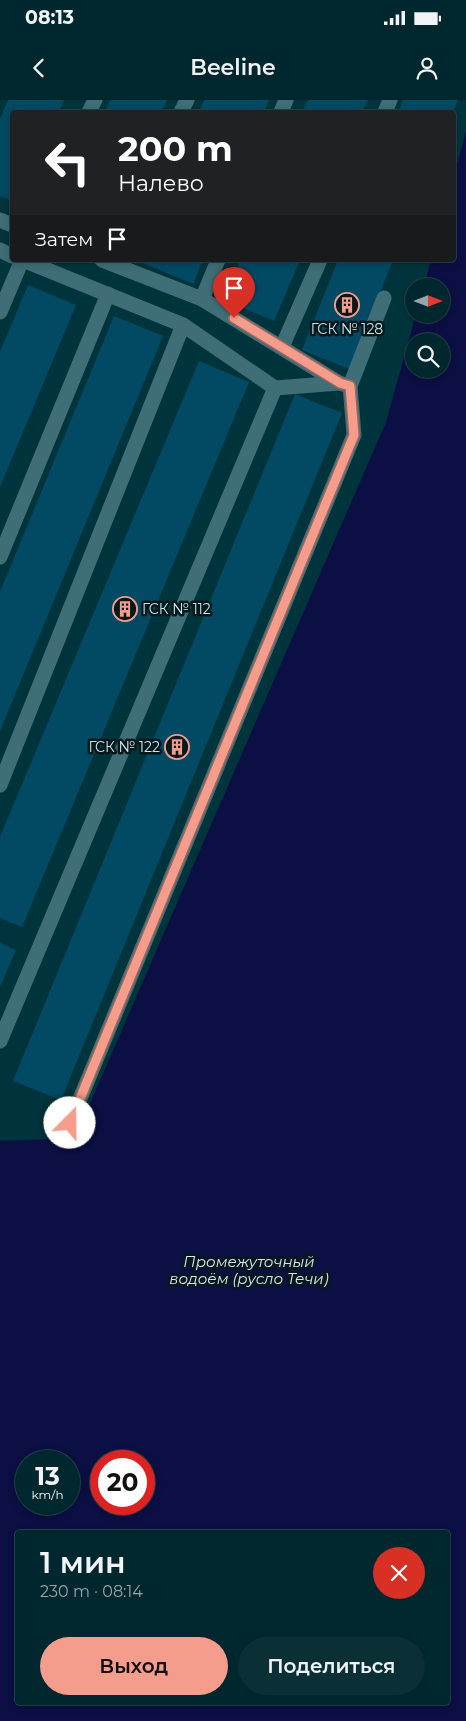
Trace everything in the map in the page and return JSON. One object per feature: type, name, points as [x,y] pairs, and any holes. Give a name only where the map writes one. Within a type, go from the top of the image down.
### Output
[{"type":"lane","points":[[0,312],[22,262]]},
{"type":"lane","points":[[28,262],[183,325],[275,388],[345,384]]},
{"type":"lane","points":[[202,299],[217,262]]},
{"type":"lane","points":[[282,347],[319,262]]},
{"type":"lane","points":[[119,263],[202,299],[345,384]]},
{"type":"lane","points":[[0,556],[108,294]]},
{"type":"lane","points":[[70,1123],[354,435],[345,384],[384,298]]},
{"type":"lane","points":[[0,786],[183,325]]},
{"type":"lane","points":[[0,1040],[275,388]]},
{"type":"water","name":"Промежуточный водоём (русло Течи)","points":[[466,131],[466,1721],[0,1721],[0,1141],[75,1138],[386,422],[405,354],[405,378],[450,378],[450,333],[411,333],[414,323],[450,323],[450,278],[426,278],[430,262],[456,262],[456,168]]},
{"type":"building","points":[[8,100],[64,100],[60,110],[10,110],[10,200],[0,196],[0,119]]},
{"type":"building","points":[[110,100],[167,100],[162,110],[106,110]]},
{"type":"building","points":[[204,100],[269,100],[265,110],[200,110]]},
{"type":"building","points":[[308,100],[368,100],[363,110],[303,110]]},
{"type":"building","points":[[403,100],[458,100],[454,110],[399,110]]},
{"type":"building","points":[[141,262],[202,262],[193,284]]},
{"type":"building","name":"ГСК № 128","points":[[239,262],[299,262],[274,321],[224,300]]},
{"type":"building","name":"ГСК № 128","points":[[337,262],[392,262],[349,369],[302,350]]},
{"type":"building","points":[[28,285],[76,305],[0,487],[0,352]]},
{"type":"building","points":[[114,316],[163,336],[0,731],[0,592]]},
{"type":"building","name":"ГСК № 112","points":[[199,361],[249,382],[22,927],[0,918],[0,837]]},
{"type":"building","name":"ГСК № 122","points":[[295,394],[342,413],[61,1100],[13,1081]]},
{"type":"building","points":[[0,943],[16,950],[0,987]]},
{"type":"place","name":"ГСК № 128","points":[[347,305]]},
{"type":"place","name":"ГСК № 112","points":[[125,609]]},
{"type":"place","name":"ГСК № 122","points":[[177,747]]},
{"type":"route","points":[[70,1123],[354,435],[350,386],[340,383],[234,318]]}]
